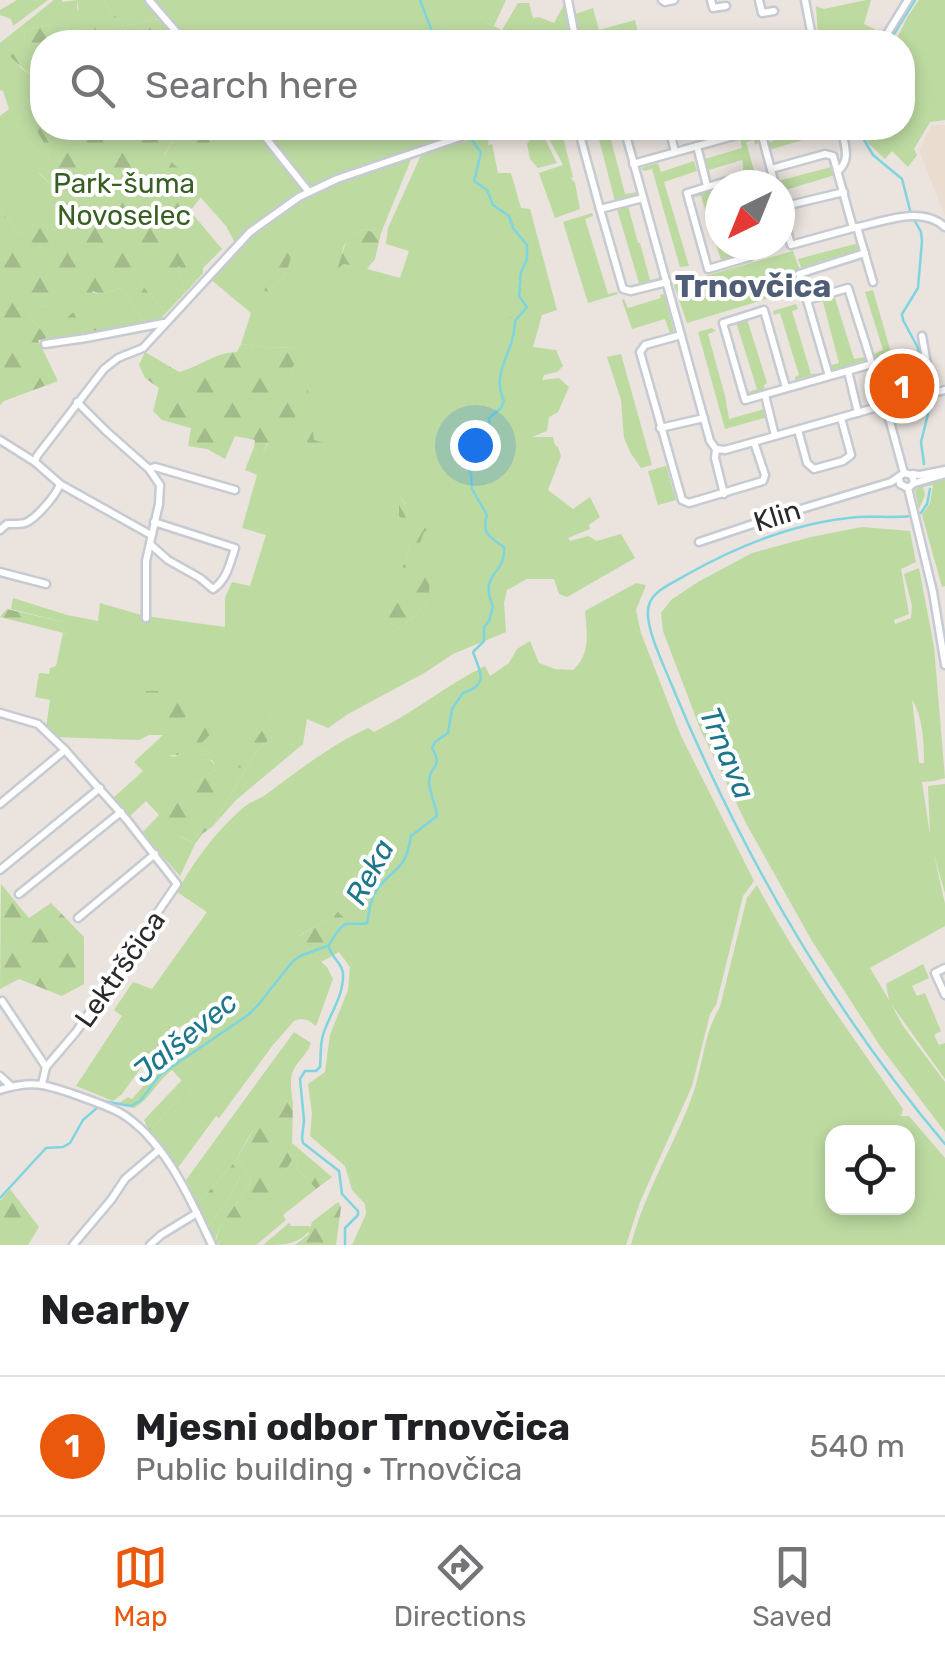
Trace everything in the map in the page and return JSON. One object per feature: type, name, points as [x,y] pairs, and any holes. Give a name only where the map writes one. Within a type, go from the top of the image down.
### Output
[{"type":"street","points":[[149,0],[175,30]]},
{"type":"street","points":[[568,0],[574,30]]},
{"type":"street","points":[[662,0],[674,0]]},
{"type":"street","points":[[711,0],[713,8],[726,6]]},
{"type":"street","points":[[759,0],[762,13],[774,11]]},
{"type":"street","points":[[805,0],[811,30]]},
{"type":"street","points":[[889,30],[908,0]]},
{"type":"street","points":[[268,140],[309,192]]},
{"type":"street","points":[[35,462],[109,364],[139,351],[250,232],[274,213],[338,179],[450,140]]},
{"type":"street","points":[[581,140],[623,289],[631,292],[666,282]]},
{"type":"street","points":[[627,140],[710,441],[716,449],[724,494]]},
{"type":"street","points":[[672,140],[675,152]]},
{"type":"street","points":[[633,164],[718,140]]},
{"type":"street","points":[[764,140],[772,169],[828,154],[836,160],[873,282]]},
{"type":"street","points":[[838,170],[845,162],[844,140]]},
{"type":"street","points":[[697,146],[705,175]]},
{"type":"street","points":[[705,187],[687,193],[705,257]]},
{"type":"street","points":[[795,202],[844,192]]},
{"type":"street","points":[[600,209],[643,198]]},
{"type":"street","points":[[795,244],[905,217],[938,220],[945,227]]},
{"type":"street","points":[[799,274],[864,253]]},
{"type":"street","points":[[706,260],[708,268],[741,260]]},
{"type":"street","points":[[786,388],[764,310],[723,323],[745,400],[765,395],[872,364],[848,288],[807,300],[829,376]]},
{"type":"street","points":[[45,344],[165,322]]},
{"type":"street","points":[[682,335],[645,345],[640,352],[684,502],[760,483],[765,478],[754,442]]},
{"type":"street","points":[[922,336],[931,392]]},
{"type":"street","points":[[848,371],[858,413]]},
{"type":"street","points":[[885,410],[893,403],[945,390]]},
{"type":"street","points":[[765,395],[775,436]]},
{"type":"street","points":[[77,402],[149,468],[160,485],[146,561],[146,618]]},
{"type":"street","points":[[716,449],[725,450],[878,407],[885,410],[917,521],[945,665]]},
{"type":"street","points":[[660,428],[704,418]]},
{"type":"street","points":[[798,430],[811,468],[844,460],[851,453],[841,418]]},
{"type":"street","points":[[0,440],[60,484],[150,539],[168,560],[213,589],[218,586],[235,548],[154,522]]},
{"type":"street","points":[[149,468],[234,490]]},
{"type":"street","name":"Klin","points":[[699,542],[857,492],[945,472]]},
{"type":"street","points":[[0,530],[6,524],[26,523],[58,491],[60,484]]},
{"type":"street","points":[[0,572],[46,584]]},
{"type":"street","name":"Lektrščica","points":[[0,713],[38,724],[65,750],[177,884],[76,1032],[46,1067],[42,1084]]},
{"type":"street","points":[[0,804],[65,750]]},
{"type":"street","points":[[0,870],[100,788]]},
{"type":"street","points":[[19,894],[120,812]]},
{"type":"street","name":"Lektrščica","points":[[78,918],[155,854]]},
{"type":"street","points":[[945,968],[935,973],[945,995]]},
{"type":"street","points":[[2,1001],[46,1067]]},
{"type":"street","points":[[0,1076],[12,1086]]},
{"type":"street","points":[[0,1090],[27,1083],[42,1084],[120,1113],[142,1129],[176,1174],[212,1245]]},
{"type":"street","points":[[73,1245],[112,1200],[124,1179],[159,1150]]},
{"type":"street","points":[[150,1245],[197,1214]]},
{"type":"shaded area","points":[[932,125],[945,125],[945,216],[919,150]]},
{"type":"green space","points":[[17,0],[48,0],[13,26],[11,19],[0,15],[0,10]]},
{"type":"green space","points":[[54,0],[77,0],[77,8],[91,30],[50,30],[49,25],[31,29],[11,56],[30,75],[30,98],[22,107],[30,119],[30,140],[43,140],[50,161],[39,173],[65,199],[21,235],[0,211],[0,116],[9,109],[0,90],[0,43]]},
{"type":"green space","points":[[77,0],[105,0],[124,26],[120,30],[86,30],[81,25]]},
{"type":"green space","points":[[105,0],[143,0],[159,19],[120,30],[124,26]]},
{"type":"green space","points":[[151,0],[506,0],[494,26],[485,22],[486,30],[443,30],[438,18],[435,19],[440,30],[177,30]]},
{"type":"green space","points":[[871,0],[864,24],[876,30],[818,30],[816,6],[824,9]]},
{"type":"green space","points":[[919,0],[945,0],[945,120],[930,122],[908,167],[892,151],[885,159],[867,140],[915,140],[915,30],[901,30]]},
{"type":"green space","points":[[518,3],[529,3],[533,18],[554,23],[565,3],[571,30],[502,30]]},
{"type":"green space","points":[[593,8],[599,30],[579,30],[575,14]]},
{"type":"green space","points":[[159,19],[169,30],[125,30],[128,25]]},
{"type":"green space","points":[[635,20],[638,30],[599,30]]},
{"type":"green space","points":[[485,22],[502,30],[484,30]]},
{"type":"green space","points":[[49,25],[50,30],[30,30],[30,75],[10,56],[15,52],[13,48],[25,42],[24,34],[31,29]]},
{"type":"green space","name":"Park-šuma Novoselec","points":[[30,98],[30,120],[22,107]]},
{"type":"green space","points":[[173,140],[262,140],[302,189],[255,223],[230,247],[234,241],[226,226],[164,156]]},
{"type":"green space","name":"Park-šuma Novoselec","points":[[173,140],[164,155],[201,197],[171,235],[195,266],[191,273],[178,266],[185,293],[178,300],[140,266],[140,283],[166,313],[145,324],[121,288],[100,294],[93,291],[85,302],[75,304],[60,285],[46,306],[38,307],[29,317],[45,334],[50,333],[79,307],[100,334],[38,340],[58,381],[0,405],[0,211],[21,235],[64,199],[39,172],[50,160],[43,141]]},
{"type":"green space","name":"Park-šuma Novoselec","points":[[175,140],[209,140],[216,154],[209,161],[192,159]]},
{"type":"green space","points":[[269,140],[440,140],[312,187],[305,184]]},
{"type":"green space","points":[[470,140],[488,140],[488,145],[492,144],[498,173],[511,173],[521,208],[530,209],[557,310],[542,315],[533,347],[556,350],[563,366],[544,375],[542,380],[559,378],[569,387],[558,412],[549,417],[547,431],[532,437],[553,437],[561,456],[548,490],[573,509],[590,497],[600,517],[589,525],[590,529],[568,538],[570,541],[588,536],[597,541],[621,534],[635,558],[567,597],[559,594],[554,579],[527,579],[507,590],[506,632],[453,654],[328,728],[307,719],[303,744],[236,800],[212,827],[256,752],[266,743],[273,713],[235,773],[223,773],[218,766],[186,789],[181,837],[195,844],[180,876],[142,833],[159,815],[146,801],[129,817],[112,799],[143,771],[134,762],[163,735],[139,740],[55,737],[46,728],[50,700],[35,697],[39,673],[49,674],[50,668],[56,666],[63,633],[67,634],[67,621],[11,609],[13,598],[98,621],[100,603],[145,616],[225,627],[225,598],[232,582],[250,586],[266,535],[242,528],[257,475],[245,470],[254,447],[261,461],[294,375],[291,370],[296,347],[241,344],[251,313],[209,278],[252,236],[284,212],[337,185],[412,157],[379,242],[364,229],[344,247],[343,264],[400,278],[409,251],[386,244],[388,228],[421,155]],"holes":[[[291,230],[286,275],[269,292],[265,291]],[[401,497],[424,532],[414,556],[428,601],[381,641],[408,552],[410,527]],[[203,719],[195,748],[210,753],[215,765],[196,753],[173,757],[163,753]]]},
{"type":"green space","points":[[530,140],[546,140],[557,163],[538,168],[530,159]]},
{"type":"green space","points":[[550,140],[564,140],[580,209],[555,218],[539,173],[563,165]]},
{"type":"green space","points":[[599,140],[611,140],[625,194],[638,192],[615,201]]},
{"type":"green space","points":[[740,140],[754,140],[746,142],[754,170],[743,170],[742,160],[706,170],[705,159],[742,148]]},
{"type":"green space","points":[[776,140],[803,140],[769,150],[766,143]]},
{"type":"green space","points":[[694,161],[697,171],[664,182],[689,266],[680,267],[652,169],[641,168],[658,163],[661,172]]},
{"type":"green space","points":[[831,167],[835,175],[795,187],[795,177]]},
{"type":"green space","points":[[705,190],[705,209],[701,196],[693,195]]},
{"type":"green space","points":[[639,202],[628,206],[638,243],[650,280],[661,278],[631,289],[626,287],[639,283],[617,209],[605,213],[607,209]]},
{"type":"green space","points":[[190,211],[222,249],[185,293],[170,235]]},
{"type":"green space","points":[[592,213],[585,219],[608,294],[618,294],[588,303],[563,222]]},
{"type":"green space","points":[[291,229],[296,238],[286,275],[269,292],[264,291]]},
{"type":"green space","points":[[364,229],[379,242],[375,259],[367,269],[343,264],[337,270],[347,239]]},
{"type":"green space","points":[[859,243],[862,252],[802,270],[798,259]]},
{"type":"green space","points":[[795,257],[806,287],[687,323],[674,285],[762,260],[795,260]]},
{"type":"green space","points":[[140,264],[178,300],[166,313],[140,283]]},
{"type":"green space","points":[[60,284],[100,294],[121,288],[145,324],[100,334],[45,334],[29,317],[38,307],[46,306]]},
{"type":"green space","points":[[873,290],[892,356],[879,360],[871,355],[883,350],[865,292]]},
{"type":"green space","points":[[664,294],[674,332],[670,333],[665,319],[632,329],[622,300],[628,308]]},
{"type":"green space","points":[[834,295],[854,359],[865,357],[866,361],[835,372],[828,366],[839,363],[822,298]]},
{"type":"green space","points":[[796,304],[798,309],[792,311],[811,374],[823,373],[807,380],[795,380],[799,375],[780,313],[774,315],[773,311]]},
{"type":"green space","points":[[511,317],[490,379],[486,374],[501,337],[500,320]]},
{"type":"green space","points":[[747,319],[767,383],[765,392],[753,395],[744,389],[757,389],[736,322]]},
{"type":"green space","points":[[712,328],[716,331],[708,334],[729,419],[765,409],[768,417],[725,429],[698,332]]},
{"type":"green space","points":[[241,344],[296,347],[301,352],[291,370],[294,375],[306,376],[314,440],[327,447],[319,446],[314,455],[310,451],[308,404],[296,413],[288,448],[267,443],[261,463],[255,440],[235,436],[225,459],[207,449],[188,446],[191,428],[162,420],[153,411],[159,388],[145,378],[139,365],[145,352],[179,372],[237,352]]},
{"type":"green space","points":[[621,354],[652,465],[641,468],[624,438],[621,400],[607,357]]},
{"type":"green space","points":[[666,466],[676,500],[658,505],[648,471]]},
{"type":"green space","points":[[945,479],[942,587],[922,515],[930,503],[933,485],[923,487],[925,495],[919,509],[915,490],[921,485]]},
{"type":"green space","points":[[434,493],[439,523],[424,532],[415,556],[431,572],[428,601],[380,642],[408,552],[409,527],[399,516],[399,495],[406,505]]},
{"type":"green space","points":[[862,527],[910,531],[916,562],[901,569],[909,614],[894,620],[895,624],[911,618],[904,574],[919,568],[934,647],[945,778],[922,782],[930,835],[928,786],[945,784],[945,893],[934,855],[945,904],[945,926],[870,968],[889,1000],[886,984],[923,964],[929,978],[912,986],[917,996],[925,993],[941,1031],[934,1035],[939,1045],[945,1043],[945,1079],[891,1004],[945,1082],[945,1132],[880,1046],[812,941],[747,825],[701,731],[663,631],[661,613],[671,600],[698,582],[752,553]],"holes":[[[912,699],[922,730],[924,763],[919,763]]]},
{"type":"green space","points":[[636,583],[646,585],[636,610],[641,633],[681,736],[754,881],[743,896],[692,1086],[640,1202],[626,1245],[352,1245],[366,1214],[365,1204],[352,1190],[345,1166],[310,1136],[308,1084],[325,1072],[330,1035],[348,990],[350,967],[339,952],[321,962],[333,979],[316,1026],[308,1020],[294,1021],[177,1169],[149,1131],[180,1097],[191,1091],[172,1070],[134,1108],[118,1104],[128,1097],[132,1099],[195,1027],[194,1021],[163,1040],[113,1101],[76,1086],[122,1016],[114,1010],[133,982],[152,989],[207,912],[177,892],[206,847],[234,816],[354,735],[368,728],[374,732],[485,666],[490,676],[530,641],[539,663],[573,670],[585,650],[585,611]],"holes":[[[337,913],[340,924],[300,950],[299,936]]]},
{"type":"green space","points":[[7,609],[67,620],[68,634],[0,617]]},
{"type":"green space","points":[[146,691],[194,691],[194,699],[188,702],[189,716],[145,730],[138,728],[143,720]]},
{"type":"green space","points":[[202,711],[217,715],[214,731],[196,748],[210,753],[223,773],[235,772],[273,713],[277,712],[279,722],[256,752],[212,827],[195,844],[160,815],[217,766],[197,753],[162,754],[174,743],[160,733],[176,741],[203,719]]},
{"type":"green space","points":[[1,884],[29,918],[51,903],[84,937],[84,984],[62,996],[19,979],[0,989]]},
{"type":"green space","points":[[757,885],[808,971],[903,1109],[901,1116],[909,1116],[945,1158],[945,1245],[631,1245],[644,1204],[695,1088],[747,898]]},
{"type":"green space","points":[[338,912],[346,920],[326,943],[300,951],[298,937]]},
{"type":"green space","points":[[294,1032],[311,1043],[292,1075],[293,1105],[282,1098],[247,1140],[237,1158],[251,1182],[219,1228],[214,1243],[207,1228],[240,1177],[232,1165],[201,1200],[190,1194],[186,1180]]},
{"type":"green space","points":[[182,1080],[191,1090],[149,1131],[144,1120]]},
{"type":"green space","points":[[277,1090],[293,1105],[292,1143],[332,1177],[316,1189],[296,1167],[300,1157],[296,1154],[260,1204],[215,1245],[219,1228],[251,1182],[237,1158],[259,1120],[257,1114]]},
{"type":"green space","points":[[296,1154],[301,1157],[296,1167],[316,1189],[283,1215],[286,1220],[256,1245],[217,1245],[260,1202]]},
{"type":"green space","points":[[233,1164],[240,1177],[207,1228],[190,1194],[201,1200]]},
{"type":"green space","points":[[10,1189],[39,1227],[28,1245],[0,1245],[0,1201]]},
{"type":"green space","points":[[338,1202],[341,1207],[336,1245],[295,1245],[308,1235],[312,1222]]},
{"type":"green space","points":[[289,1223],[311,1229],[290,1243],[263,1245]]},
{"type":"waterway","name":"Reka","points":[[420,0],[431,30]]},
{"type":"waterway","name":"Trnava","points":[[896,30],[915,0]]},
{"type":"waterway","name":"Reka","points":[[329,945],[346,924],[367,923],[374,895],[402,863],[411,836],[437,816],[429,784],[437,763],[432,748],[448,733],[452,709],[463,693],[480,681],[473,652],[484,641],[484,627],[493,607],[490,580],[503,557],[504,547],[486,531],[487,515],[472,489],[471,474],[462,456],[468,445],[481,441],[490,431],[489,418],[504,401],[501,371],[515,321],[527,307],[519,296],[527,245],[509,216],[493,205],[487,190],[474,181],[481,153],[472,140]]},
{"type":"waterway","name":"Trnava","points":[[864,140],[873,155],[902,179],[911,214],[921,232],[918,288],[902,314],[918,348],[929,410],[921,442],[924,464]]},
{"type":"waterway","name":"Trnava","points":[[921,513],[930,489]]},
{"type":"waterway","name":"Trnava","points":[[911,516],[835,520],[748,545],[661,590],[650,602],[648,619],[658,653],[697,743],[756,864],[825,981],[945,1144]]},
{"type":"waterway","name":"Jalševec","points":[[103,1101],[131,1106],[140,1101],[160,1075],[248,1015],[293,961],[327,946]]},
{"type":"waterway","points":[[329,947],[342,970],[343,982],[323,1035],[320,1067],[305,1071],[300,1079],[302,1138],[303,1143],[339,1171],[342,1194],[358,1211],[345,1228],[345,1245]]},
{"type":"waterway","name":"Jalševec","points":[[0,1198],[46,1148],[70,1143],[83,1120],[98,1107]]},
{"type":"place","name":"Mjesni odbor Trnovčica","points":[[902,386]]},
{"type":"district","name":"Trnovčica","points":[[753,286]]}]
